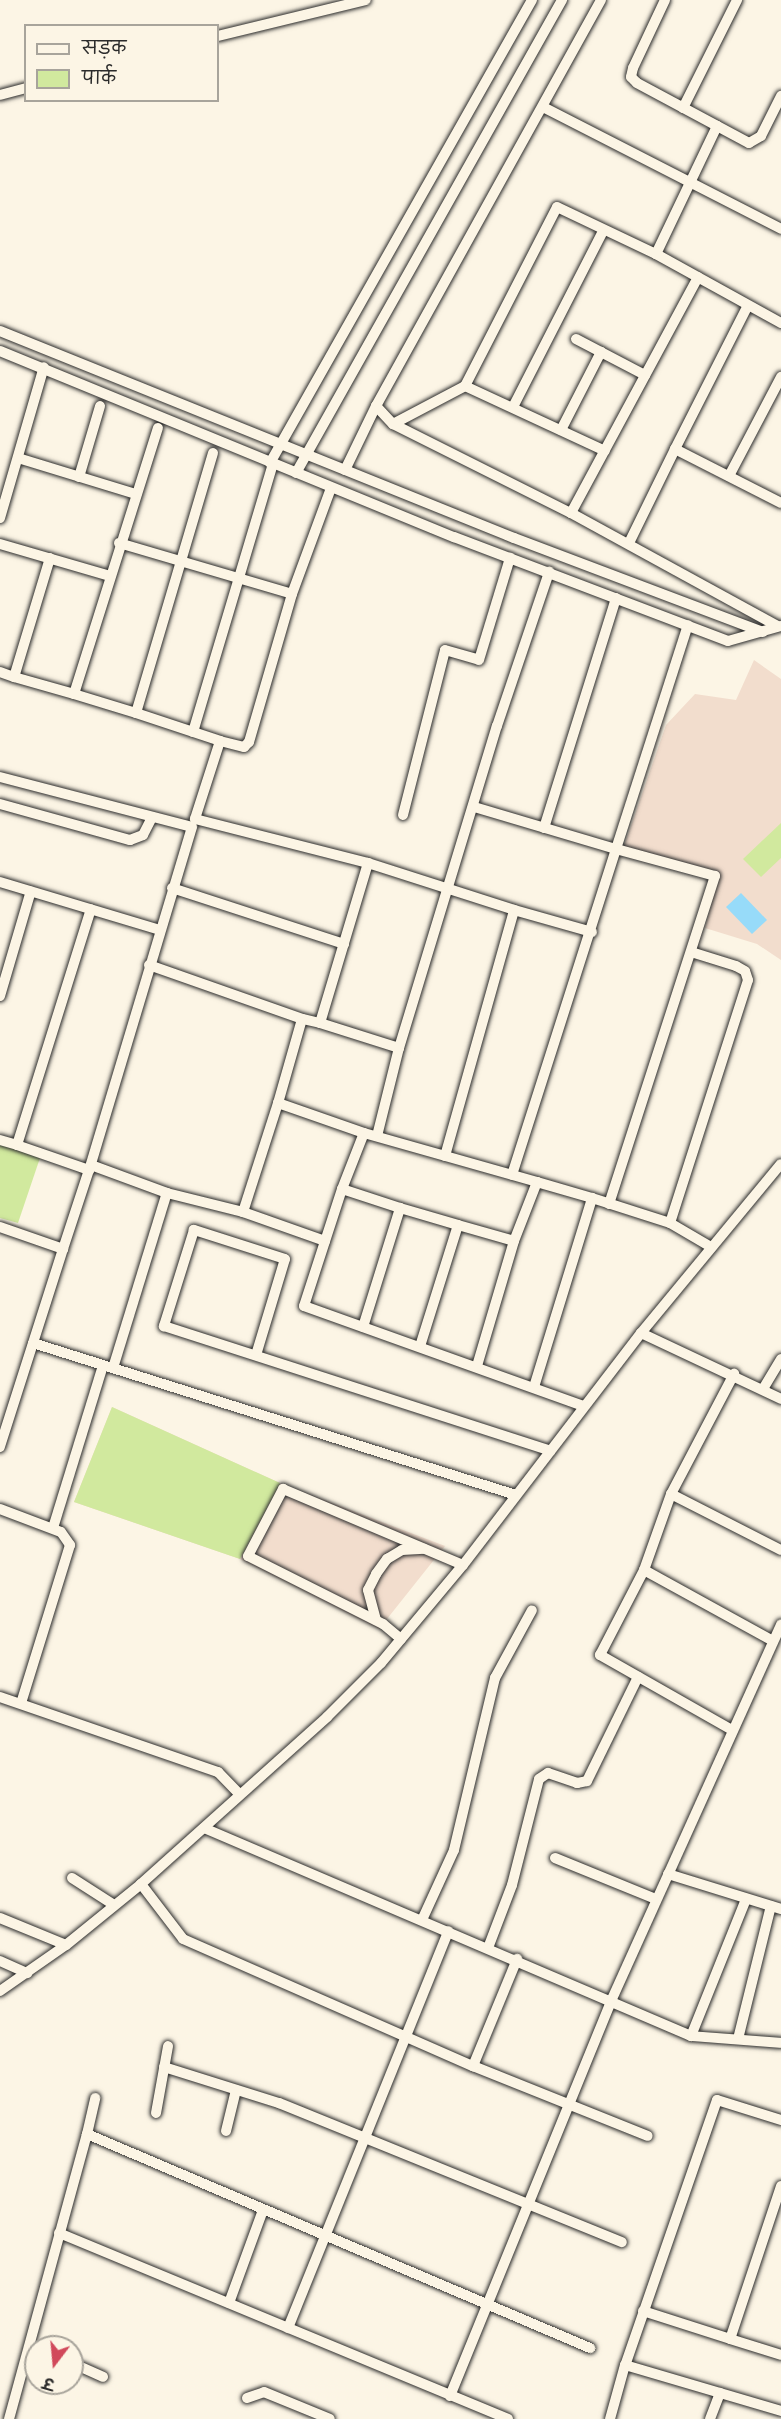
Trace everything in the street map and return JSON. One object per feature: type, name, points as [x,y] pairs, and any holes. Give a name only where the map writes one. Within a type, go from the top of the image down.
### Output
[{"type":"street","points":[[219,36],[366,0]]},
{"type":"street","points":[[193,732],[272,463],[280,444],[532,0]]},
{"type":"street","points":[[296,473],[562,0]]},
{"type":"street","points":[[345,470],[376,406],[601,0]]},
{"type":"street","points":[[666,0],[632,76],[683,108],[749,143],[756,142],[781,96]]},
{"type":"street","points":[[683,108],[737,0]]},
{"type":"street","points":[[0,95],[24,89]]},
{"type":"street","points":[[543,107],[781,229]]},
{"type":"street","points":[[656,254],[717,126]]},
{"type":"street","points":[[393,424],[465,386],[557,207],[603,231],[656,254],[781,323]]},
{"type":"street","points":[[513,407],[603,231]]},
{"type":"street","points":[[572,513],[698,277]]},
{"type":"street","points":[[628,543],[748,306]]},
{"type":"street","points":[[0,331],[345,470],[763,632]]},
{"type":"street","points":[[576,339],[645,375]]},
{"type":"street","points":[[0,351],[331,488],[728,641],[779,626]]},
{"type":"street","points":[[561,430],[601,352]]},
{"type":"street","points":[[0,518],[4,491],[18,458],[44,368]]},
{"type":"street","points":[[729,476],[781,377]]},
{"type":"street","points":[[465,386],[604,451]]},
{"type":"street","points":[[79,477],[100,406]]},
{"type":"street","points":[[376,406],[393,424],[572,513],[779,626]]},
{"type":"street","points":[[74,694],[119,543],[158,428]]},
{"type":"street","points":[[675,448],[781,503]]},
{"type":"street","points":[[136,713],[213,453]]},
{"type":"street","points":[[18,458],[136,494]]},
{"type":"street","points":[[0,672],[244,747],[249,742],[292,594],[331,488]]},
{"type":"street","points":[[119,543],[292,594]]},
{"type":"street","points":[[0,544],[110,576]]},
{"type":"street","points":[[14,677],[50,558]]},
{"type":"street","points":[[403,815],[445,650],[478,660],[510,558]]},
{"type":"street","points":[[377,1136],[399,1048],[549,572]]},
{"type":"street","points":[[544,828],[616,598]]},
{"type":"street","points":[[512,1175],[592,932],[616,849],[688,625]]},
{"type":"street","points":[[0,1447],[90,1168],[172,888],[220,741]]},
{"type":"street","points":[[0,777],[152,817],[194,823],[368,863],[448,891],[592,932]]},
{"type":"street","points":[[0,804],[130,840],[142,835],[152,817]]},
{"type":"street","points":[[474,807],[715,876],[609,1204]]},
{"type":"street","points":[[320,1023],[368,863]]},
{"type":"street","points":[[0,882],[160,930]]},
{"type":"street","points":[[172,888],[344,944]]},
{"type":"street","points":[[0,996],[31,891]]},
{"type":"street","points":[[17,1145],[91,909]]},
{"type":"street","points":[[445,1156],[514,910]]},
{"type":"street","points":[[670,1223],[748,980],[745,971],[736,966],[691,952]]},
{"type":"street","points":[[149,965],[302,1019],[399,1048]]},
{"type":"street","points":[[243,1212],[278,1104],[302,1019]]},
{"type":"street","points":[[278,1104],[364,1133],[592,1198],[670,1223],[711,1247]]},
{"type":"street","points":[[364,1133],[342,1189],[304,1306],[477,1366],[583,1406]]},
{"type":"street","points":[[0,1140],[167,1193],[243,1212],[325,1241]]},
{"type":"street","points":[[0,1991],[66,1945],[141,1884],[327,1717],[401,1639],[463,1565],[641,1333],[781,1164]]},
{"type":"street","points":[[771,1176],[781,1181]]},
{"type":"street","points":[[477,1366],[514,1241],[537,1182]]},
{"type":"street","points":[[342,1189],[514,1241]]},
{"type":"street","points":[[53,1528],[167,1193]]},
{"type":"street","points":[[534,1387],[592,1198]]},
{"type":"street","points":[[363,1327],[400,1208]]},
{"type":"street","points":[[420,1346],[458,1224]]},
{"type":"street","points":[[0,1227],[63,1249]]},
{"type":"street","points":[[256,1355],[285,1259],[194,1230],[164,1326],[550,1451]]},
{"type":"street","points":[[641,1333],[734,1374],[781,1399]]},
{"type":"street","points":[[33,1342],[516,1495]]},
{"type":"street","points":[[763,1389],[781,1359]]},
{"type":"street","points":[[732,1730],[600,1655],[644,1570],[671,1494],[734,1374]]},
{"type":"street","points":[[401,1639],[376,1620],[248,1556],[282,1489],[463,1565]]},
{"type":"street","points":[[671,1494],[781,1550]]},
{"type":"street","points":[[0,1509],[53,1528],[67,1536],[69,1550],[21,1703]]},
{"type":"street","points":[[376,1620],[368,1590],[376,1574],[387,1560],[402,1550],[428,1549]]},
{"type":"street","points":[[644,1570],[773,1641]]},
{"type":"street","points":[[422,1920],[454,1850],[495,1678],[532,1610]]},
{"type":"street","points":[[450,2396],[612,1999],[781,1624]]},
{"type":"street","points":[[488,1948],[512,1885],[539,1779],[548,1773],[577,1783],[587,1780],[638,1677]]},
{"type":"street","points":[[0,1697],[218,1772],[239,1794]]},
{"type":"street","points":[[204,1828],[612,1999],[691,2036],[781,2043]]},
{"type":"street","points":[[555,1858],[657,1899]]},
{"type":"street","points":[[668,1874],[776,1907],[738,2039]]},
{"type":"street","points":[[72,1878],[114,1905]]},
{"type":"street","points":[[141,1884],[183,1939],[473,2066],[648,2136]]},
{"type":"street","points":[[691,2036],[746,1899]]},
{"type":"street","points":[[0,1918],[66,1945]]},
{"type":"street","points":[[288,2328],[366,2140],[448,1931]]},
{"type":"street","points":[[473,2066],[517,1959]]},
{"type":"street","points":[[0,1961],[27,1973]]},
{"type":"street","points":[[156,2113],[168,2046]]},
{"type":"street","points":[[164,2067],[279,2103],[622,2242]]},
{"type":"street","points":[[226,2131],[236,2090]]},
{"type":"street","points":[[36,2335],[59,2233],[95,2098]]},
{"type":"street","points":[[610,2419],[643,2311],[717,2100],[781,2120]]},
{"type":"street","points":[[87,2134],[263,2210],[327,2234],[590,2348]]},
{"type":"street","points":[[730,2339],[781,2186]]},
{"type":"street","points":[[229,2303],[263,2210]]},
{"type":"street","points":[[59,2233],[508,2419]]},
{"type":"street","points":[[643,2311],[781,2355]]},
{"type":"street","points":[[625,2365],[781,2411]]},
{"type":"street","points":[[84,2368],[103,2377]]},
{"type":"street","points":[[9,2419],[24,2375]]},
{"type":"street","points":[[247,2398],[264,2392],[330,2419]]},
{"type":"street","points":[[710,2419],[720,2392]]},
{"type":"shaded area","points":[[754,660],[781,679],[781,960],[757,944],[705,928],[718,878],[623,849],[666,725],[695,694],[736,700]]},
{"type":"shaded area","points":[[112,1407],[280,1483],[445,1546],[379,1629],[240,1559],[74,1502]]},
{"type":"green space","points":[[781,823],[781,858],[761,877],[743,859]]},
{"type":"green space","points":[[0,1138],[42,1152],[18,1223],[0,1218]]},
{"type":"green space","points":[[112,1407],[280,1483],[240,1559],[74,1502]]},
{"type":"water","points":[[741,893],[767,920],[752,934],[726,907]]}]
